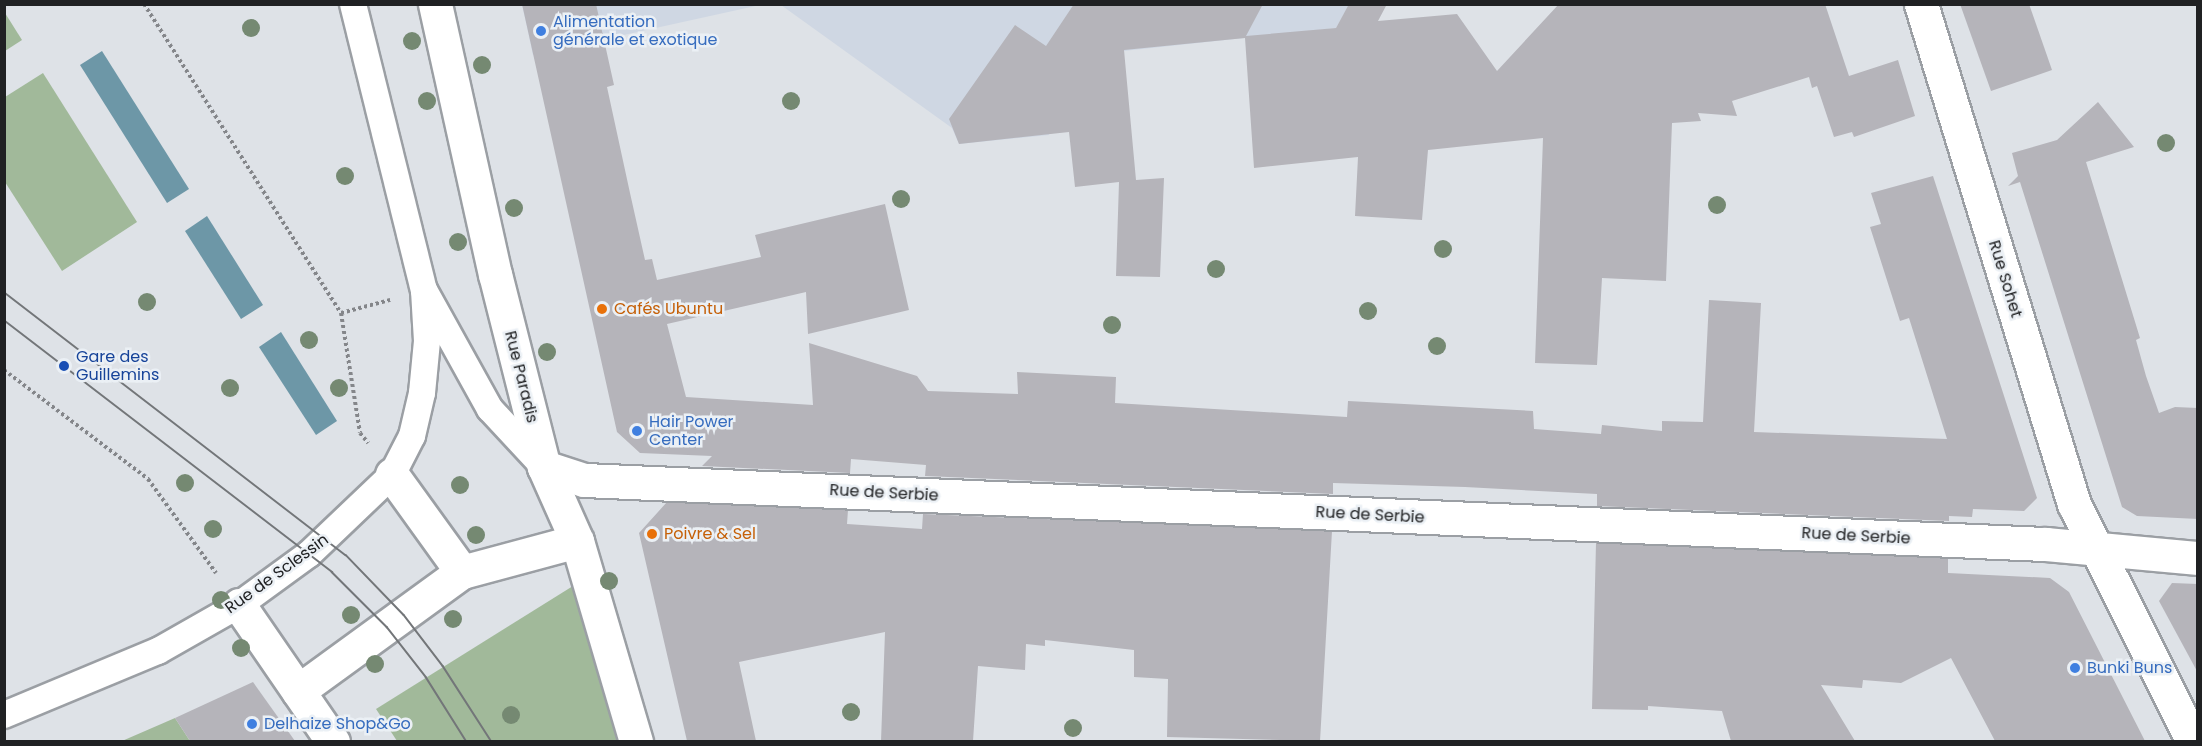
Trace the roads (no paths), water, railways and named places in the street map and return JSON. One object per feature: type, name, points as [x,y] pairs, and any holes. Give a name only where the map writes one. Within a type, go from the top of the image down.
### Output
[{"type":"street","name":"Rue Paradis","points":[[435,4],[495,274],[544,467],[577,541],[636,741]]},
{"type":"street","name":"Rue Sohet","points":[[1921,4],[2074,504],[2193,741]]},
{"type":"street","name":"Rue de Serbie","points":[[544,467],[584,480],[2034,544],[2198,558]]},
{"type":"street","points":[[392,476],[462,572]]},
{"type":"street","points":[[298,691],[462,572],[577,541]]},
{"type":"street","points":[[239,605],[333,741]]},
{"type":"lane","points":[[353,4],[424,290],[490,410],[544,467]]},
{"type":"lane","name":"Rue de Sclessin","points":[[4,715],[158,651],[239,605],[309,554],[392,476],[412,436],[422,393],[427,341],[424,290]]},
{"type":"water","points":[[102,51],[189,189],[167,203],[80,65]]},
{"type":"water","points":[[207,216],[263,305],[241,319],[185,231]]},
{"type":"water","points":[[281,332],[337,421],[316,435],[259,347]]},
{"type":"tram line","points":[[4,292],[346,555],[404,615],[443,666],[492,742]]},
{"type":"tram line","points":[[4,320],[332,572],[387,627],[426,677],[467,742]]},
{"type":"place","name":"Alimentation générale et exotique","points":[[541,31]]},
{"type":"place","name":"Cafés Ubuntu","points":[[602,309]]},
{"type":"place","name":"Gare des Guillemins","points":[[64,366]]},
{"type":"place","name":"Hair Power Center","points":[[637,431]]},
{"type":"place","name":"Poivre & Sel","points":[[652,534]]},
{"type":"place","name":"Bunki Buns","points":[[2075,668]]},
{"type":"place","name":"Delhaize Shop&Go","points":[[252,724]]}]
